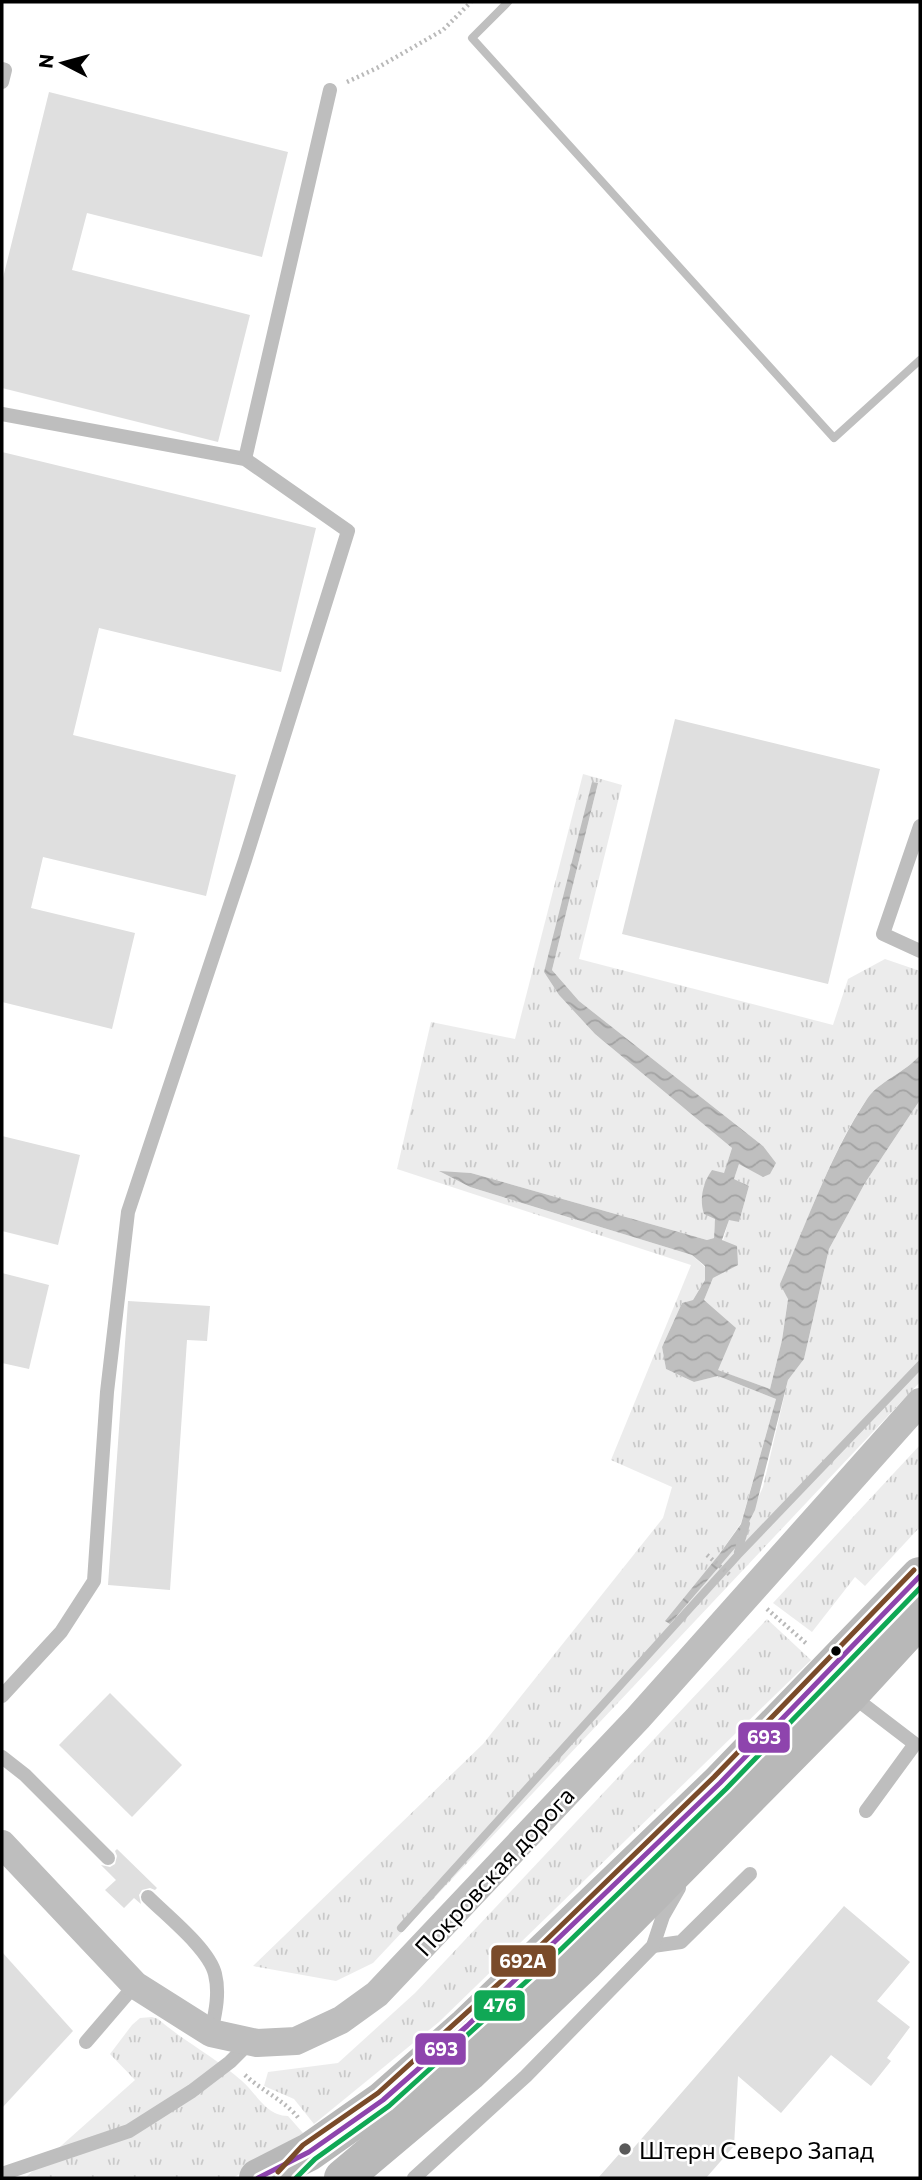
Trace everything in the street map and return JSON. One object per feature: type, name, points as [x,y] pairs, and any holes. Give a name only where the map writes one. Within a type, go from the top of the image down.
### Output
[{"type":"main road","points":[[258,2178],[297,2165],[383,2100],[534,1964],[720,1783],[920,1576]]},
{"type":"main road","points":[[343,2178],[470,2072],[586,1961],[850,1694],[920,1618]]},
{"type":"street","name":"Покровская дорога","points":[[2,1843],[135,1985],[212,2033],[250,2042],[296,2041],[341,2020],[377,1994],[638,1718],[741,1586],[920,1402]]},
{"type":"lane","points":[[2,69],[5,70],[2,82]]},
{"type":"lane","points":[[245,459],[330,90]]},
{"type":"lane","points":[[2,414],[245,459],[348,531],[245,860],[128,1212],[107,1392],[94,1581],[61,1632],[2,1696]]},
{"type":"lane","points":[[920,826],[883,934],[920,951]]},
{"type":"lane","points":[[850,1694],[918,1743],[866,1811]]},
{"type":"lane","points":[[2,1757],[25,1775],[108,1858]]},
{"type":"lane","points":[[414,2178],[526,2076],[653,1947],[663,1916],[701,1845]]},
{"type":"lane","points":[[653,1947],[681,1942],[750,1874]]},
{"type":"lane","points":[[148,1897],[200,1950],[215,1972],[218,2000],[212,2033]]},
{"type":"lane","points":[[86,2042],[135,1985]]},
{"type":"lane","points":[[2,2174],[129,2131],[192,2091],[230,2062],[250,2042]]},
{"type":"path","points":[[330,90],[377,68],[443,30],[469,3]]},
{"type":"path","points":[[707,1555],[815,1651]]},
{"type":"green space","points":[[583,774],[622,785],[579,959],[833,1025],[848,979],[885,959],[920,971],[920,1055],[867,1099],[831,1165],[781,1284],[788,1298],[782,1340],[770,1389],[717,1370],[704,1300],[713,1278],[729,1219],[739,1222],[749,1186],[734,1179],[739,1164],[763,1146],[579,1001],[552,970],[598,783],[544,972],[559,995],[595,1034],[732,1148],[720,1192],[714,1238],[707,1240],[471,1173],[441,1172],[470,1187],[692,1255],[705,1267],[705,1280],[693,1300],[682,1303],[662,1347],[666,1369],[694,1382],[718,1376],[776,1399],[741,1523],[718,1556],[736,1547],[763,1487],[788,1380],[804,1359],[829,1249],[865,1183],[920,1100],[920,1382],[373,1963],[336,1981],[253,1966],[483,1744],[663,1518],[672,1487],[611,1460],[691,1265],[397,1169],[431,1022],[515,1039]]},
{"type":"green space","points":[[920,1445],[920,1530],[918,1529],[865,1586],[855,1577],[812,1632],[773,1603]]},
{"type":"green space","points":[[767,1619],[811,1660],[439,2022],[314,2124],[294,2099],[264,2086],[268,2072],[338,2063],[415,1993]]},
{"type":"green space","points":[[152,2017],[232,2073],[268,2108],[288,2116],[303,2133],[233,2178],[25,2178],[135,2080],[110,2054],[132,2025],[140,2018]]},
{"type":"water","points":[[592,782],[598,783],[552,970],[579,1001],[763,1146],[776,1163],[770,1174],[763,1177],[739,1164],[734,1179],[749,1186],[739,1222],[729,1220],[722,1240],[737,1246],[738,1265],[713,1278],[704,1300],[736,1328],[718,1370],[770,1389],[782,1340],[788,1299],[780,1284],[820,1189],[842,1142],[867,1099],[878,1087],[920,1055],[920,1100],[865,1183],[829,1249],[804,1359],[788,1380],[755,1510],[736,1547],[670,1624],[665,1621],[741,1524],[776,1399],[718,1376],[694,1382],[666,1369],[662,1347],[682,1303],[693,1300],[705,1280],[705,1266],[692,1255],[470,1187],[439,1171],[471,1173],[707,1240],[714,1238],[715,1219],[704,1214],[703,1191],[712,1170],[724,1173],[732,1148],[595,1034],[559,995],[544,972]]},
{"type":"building","points":[[49,92],[288,152],[262,257],[87,213],[72,270],[250,315],[218,442],[2,388],[2,282]]},
{"type":"building","points":[[2,452],[316,528],[281,672],[99,628],[73,735],[236,775],[206,896],[43,857],[31,908],[135,933],[112,1029],[2,1002]]},
{"type":"building","points":[[675,719],[880,769],[828,984],[622,934]]},
{"type":"building","points":[[2,1136],[80,1155],[58,1245],[2,1231]]},
{"type":"building","points":[[2,1273],[49,1285],[29,1369],[2,1363]]},
{"type":"building","points":[[128,1301],[210,1306],[207,1341],[187,1340],[170,1590],[108,1585]]},
{"type":"building","points":[[110,1693],[182,1765],[132,1817],[59,1745]]},
{"type":"building","points":[[117,1849],[157,1888],[142,1890],[139,1895],[141,1904],[134,1898],[124,1908],[105,1890],[116,1880],[101,1865],[110,1867],[115,1864]]},
{"type":"building","points":[[844,1906],[910,1962],[877,2001],[910,2027],[887,2058],[891,2061],[871,2086],[831,2055],[781,2113],[738,2076],[734,2146],[706,2178],[598,2178],[621,2152],[630,2152]]},
{"type":"building","points":[[2,1952],[73,2031],[2,2108]]},
{"type":"waterway","points":[[508,2],[472,38],[834,438],[920,360]]},
{"type":"waterway","points":[[401,1928],[738,1555],[920,1365]]},
{"type":"waterway","points":[[738,1552],[746,1524]]},
{"type":"transit line","name":"692А","points":[[278,2172],[303,2145],[378,2093],[538,1948],[714,1777],[914,1570]]},
{"type":"transit line","name":"693","points":[[258,2178],[309,2152],[383,2100],[467,2026],[720,1783],[920,1576]]},
{"type":"transit line","name":"476","points":[[296,2178],[315,2159],[389,2106],[550,1960],[726,1789],[920,1588]]},
{"type":"place","name":"Штерн Северо Запад","points":[[625,2149]]}]
